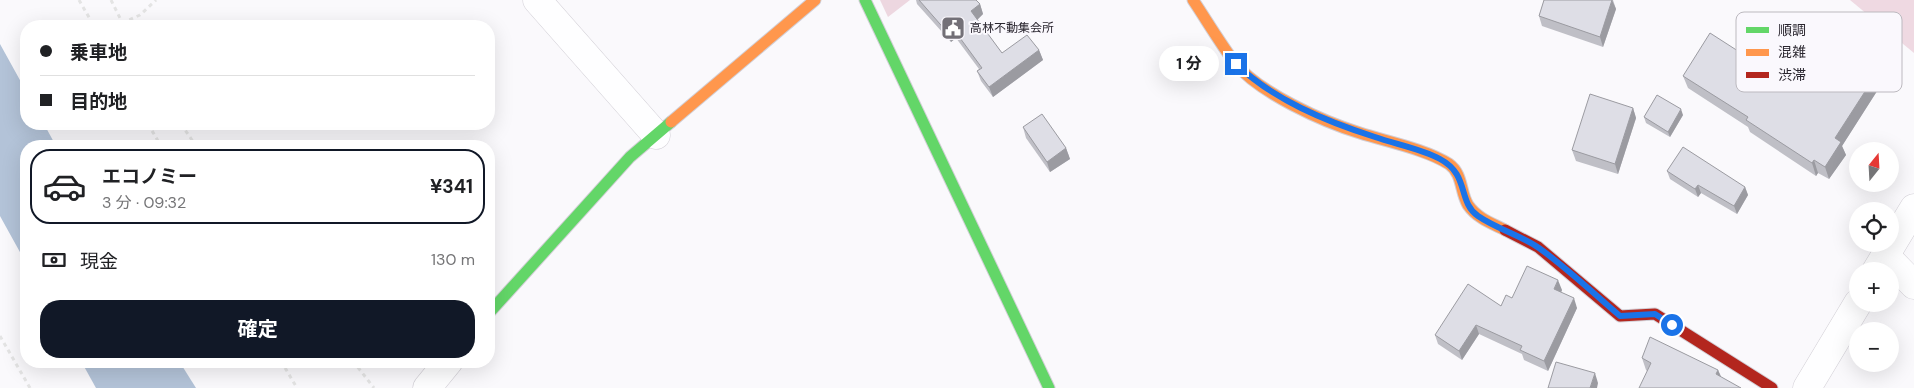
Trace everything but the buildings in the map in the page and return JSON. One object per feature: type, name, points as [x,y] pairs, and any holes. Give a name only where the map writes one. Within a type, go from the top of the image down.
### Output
[{"type":"street","points":[[537,0],[656,135]]},
{"type":"street","points":[[495,306],[630,157],[815,0]]},
{"type":"street","points":[[865,0],[1048,388]]},
{"type":"street","points":[[1193,0],[1236,64],[1252,79],[1279,98],[1351,130],[1438,157],[1452,166],[1461,180],[1467,203],[1477,216],[1538,247],[1620,316],[1655,314],[1772,388]]},
{"type":"street","points":[[1882,262],[1914,208]]},
{"type":"street","points":[[1899,275],[1914,285]]},
{"type":"street","points":[[1807,388],[1852,312]]},
{"type":"street","points":[[426,388],[443,368]]},
{"type":"path","points":[[79,0],[91,20]]},
{"type":"path","points":[[111,0],[121,20]]},
{"type":"path","points":[[132,20],[140,15],[156,0]]},
{"type":"path","points":[[0,336],[30,388]]},
{"type":"path","points":[[285,368],[297,388]]},
{"type":"path","points":[[358,368],[374,388]]},
{"type":"shaded area","points":[[880,0],[910,0],[888,17]]},
{"type":"shaded area","points":[[1850,0],[1914,0],[1914,53],[1902,43],[1902,12],[1864,12]]},
{"type":"water","points":[[0,44],[20,80],[20,130],[47,130],[53,140],[20,140],[20,252],[0,216]]},
{"type":"water","points":[[85,368],[183,368],[196,388],[96,388]]},
{"type":"traffic: fast","points":[[865,0],[1049,388]]},
{"type":"traffic: fast","points":[[495,306],[630,157],[671,122]]},
{"type":"traffic: slow","points":[[671,122],[815,0]]},
{"type":"traffic: slow","points":[[1193,0],[1235,63],[1260,85],[1293,105],[1329,122],[1418,150],[1449,164],[1457,173],[1465,200],[1472,210],[1485,220],[1505,230]]},
{"type":"traffic: jam","points":[[1505,230],[1538,247],[1620,316],[1655,314],[1772,388]]},
{"type":"place","name":"高林不動集会所","points":[[953,28]]},
{"type":"route","points":[[1236,64],[1252,79],[1279,98],[1351,130],[1438,157],[1452,166],[1461,180],[1467,203],[1477,216],[1538,247],[1620,316],[1655,314],[1672,325]]}]
